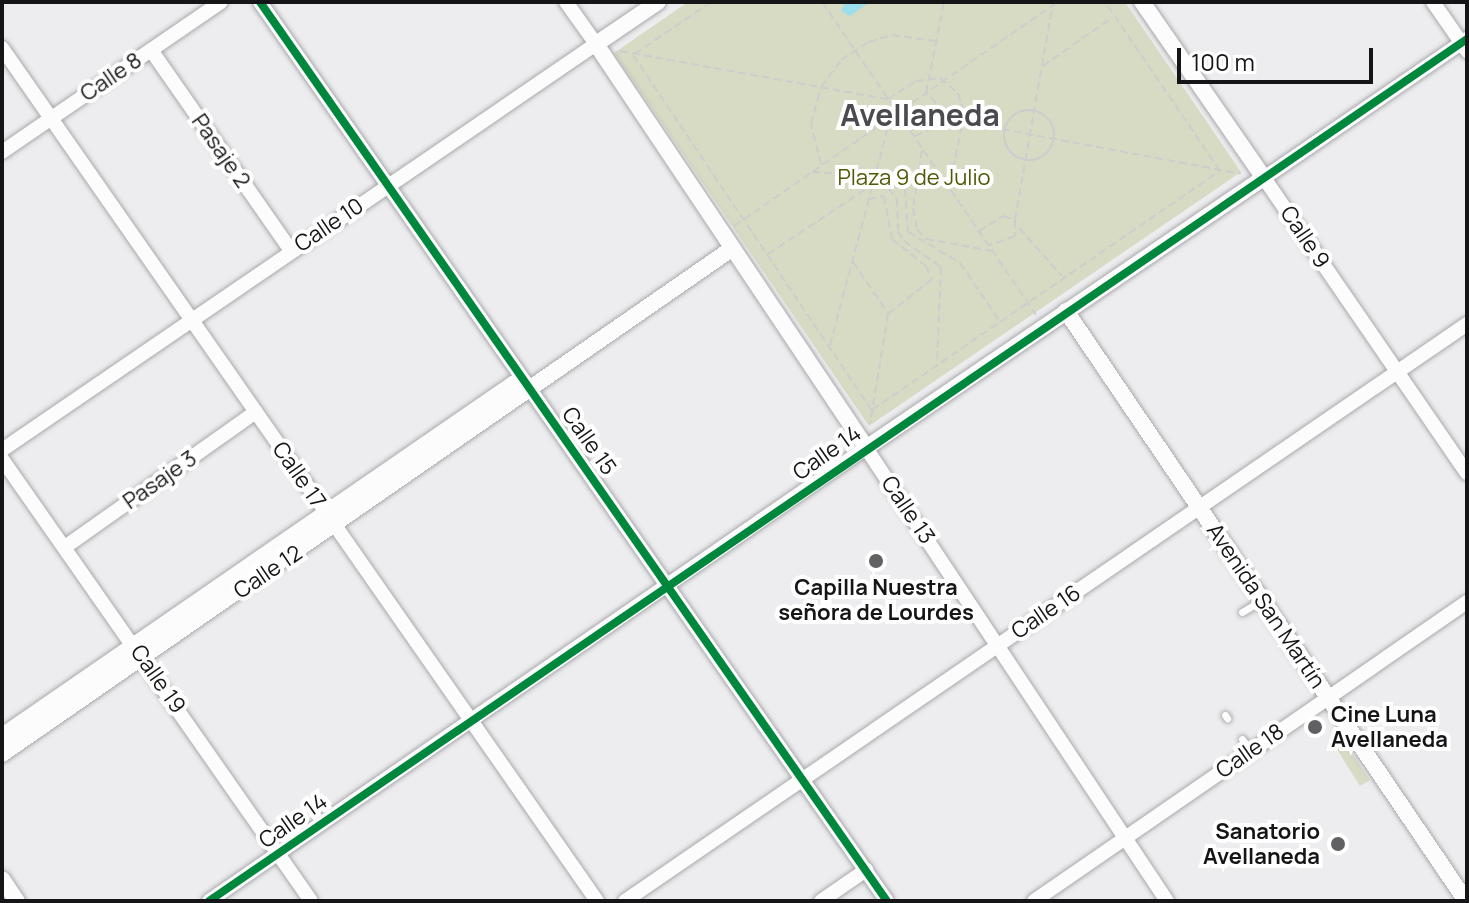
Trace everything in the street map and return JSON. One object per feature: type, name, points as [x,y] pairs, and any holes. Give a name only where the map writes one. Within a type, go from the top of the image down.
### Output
[{"type":"street","name":"Calle 8","points":[[2,152],[221,2]]},
{"type":"street","name":"Calle 15","points":[[260,2],[887,901]]},
{"type":"street","name":"Calle 13","points":[[566,2],[1167,901]]},
{"type":"street","name":"Calle 10","points":[[2,450],[658,2]]},
{"type":"street","name":"Calle 9","points":[[1142,2],[1467,473]]},
{"type":"street","points":[[1433,2],[1465,44]]},
{"type":"street","name":"Calle 14","points":[[209,901],[1043,326],[1465,44]]},
{"type":"street","name":"Calle 17","points":[[2,48],[194,318],[330,520],[597,901]]},
{"type":"street","name":"Pasaje 2","points":[[151,50],[291,251]]},
{"type":"street","name":"Calle 12","points":[[2,736],[138,651],[330,520],[513,384],[528,385],[725,242]]},
{"type":"street","name":"Avenida San Martín","points":[[1066,311],[1466,900]]},
{"type":"street","name":"Calle 16","points":[[625,901],[1467,324]]},
{"type":"street","name":"Pasaje 3","points":[[65,547],[256,412]]},
{"type":"street","name":"Calle 19","points":[[2,459],[311,901]]},
{"type":"street","name":"Calle 18","points":[[1034,901],[1126,838],[1246,745],[1328,698],[1467,602]]},
{"type":"street","name":"Calle 12","points":[[2,754],[138,651]]},
{"type":"street","points":[[821,901],[866,870]]},
{"type":"street","points":[[2,879],[17,901]]},
{"type":"lane","points":[[1242,612],[1262,600]]},
{"type":"path","points":[[633,55],[711,2]]},
{"type":"path","points":[[822,2],[1043,326]]},
{"type":"path","points":[[926,93],[944,2]]},
{"type":"path","points":[[725,242],[743,219],[1058,2]]},
{"type":"path","points":[[1105,2],[1220,171]]},
{"type":"path","points":[[1052,6],[1015,220],[1062,276]]},
{"type":"path","points":[[1042,66],[1115,16]]},
{"type":"path","points":[[821,165],[811,124],[821,87],[855,49],[892,35],[936,41]]},
{"type":"path","points":[[596,44],[633,55],[888,99],[929,77],[944,80],[963,103],[963,123],[949,189]]},
{"type":"path","points":[[633,55],[872,410]]},
{"type":"path","points":[[926,93],[942,102],[943,118]]},
{"type":"path","points":[[1033,110],[1048,119],[1054,139],[1044,156],[1025,160],[1009,151],[1004,130],[1016,113],[1033,110]]},
{"type":"path","points":[[830,346],[890,118]]},
{"type":"path","points":[[914,137],[943,118],[1264,178]]},
{"type":"path","points":[[922,149],[913,208],[917,229],[926,239],[992,251]]},
{"type":"path","points":[[872,410],[1062,276],[1220,171]]},
{"type":"path","points":[[811,172],[875,175],[901,182],[908,232],[960,263],[999,320]]},
{"type":"path","points":[[767,255],[872,185],[888,188],[897,199],[898,232],[904,241],[941,267],[937,363]]},
{"type":"path","points":[[868,199],[884,196],[887,227],[897,248],[931,270],[930,285],[888,314]]},
{"type":"path","points":[[978,232],[1003,216],[1015,220]]},
{"type":"path","points":[[988,246],[1015,236],[1018,227]]},
{"type":"path","points":[[852,261],[888,314],[866,448]]},
{"type":"green space","name":"Plaza 9 de Julio","points":[[688,2],[1125,2],[1241,172],[869,426],[614,53]]},
{"type":"green space","points":[[1345,743],[1370,780],[1360,786],[1336,748]]},
{"type":"water","points":[[845,2],[870,2],[850,16],[841,11]]},
{"type":"cycle path","points":[[260,2],[887,901]]},
{"type":"cycle path","points":[[209,901],[1467,39]]},
{"type":"place","name":"Capilla Nuestra señora de Lourdes","points":[[876,561]]},
{"type":"place","name":"Cine Luna Avellaneda","points":[[1315,727]]},
{"type":"place","name":"Sanatorio Avellaneda","points":[[1338,844]]},
{"type":"district","name":"Avellaneda","points":[[920,115]]}]
